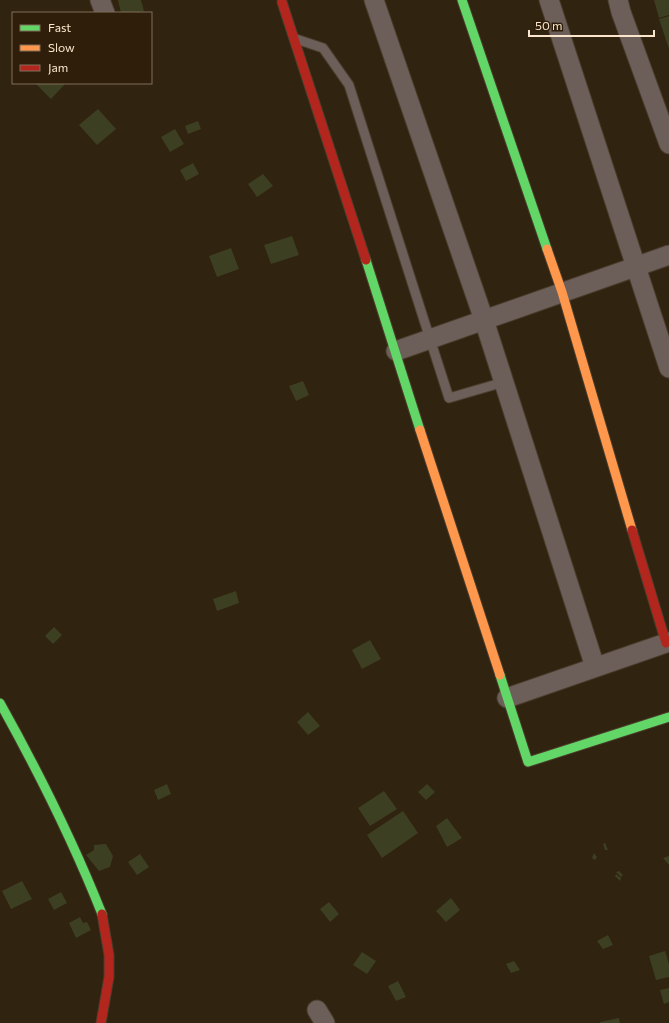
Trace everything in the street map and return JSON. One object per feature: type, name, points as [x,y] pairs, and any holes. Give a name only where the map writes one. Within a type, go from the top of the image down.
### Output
[{"type":"street","points":[[100,0],[105,12]]},
{"type":"street","points":[[374,0],[484,320],[595,667]]},
{"type":"street","points":[[462,0],[562,292],[668,642],[507,698]]},
{"type":"street","points":[[549,0],[669,368]]},
{"type":"street","points":[[618,0],[669,144]]},
{"type":"street","points":[[283,1],[293,38],[396,351],[528,762],[669,717]]},
{"type":"street","points":[[396,351],[636,265],[669,255]]},
{"type":"street","points":[[0,703],[29,755],[84,869],[102,918],[109,955],[109,977],[101,1023]]},
{"type":"lane","points":[[293,38],[323,48],[349,85],[450,398],[504,382]]},
{"type":"building","points":[[118,0],[141,0],[144,11],[121,12]]},
{"type":"building","points":[[654,0],[669,0],[669,15],[659,18]]},
{"type":"building","points":[[669,16],[669,49],[659,19]]},
{"type":"building","points":[[36,84],[65,84],[51,99]]},
{"type":"building","points":[[98,109],[116,129],[97,145],[79,125]]},
{"type":"building","points":[[198,121],[201,129],[188,134],[185,126]]},
{"type":"building","points":[[175,129],[184,144],[170,152],[161,137]]},
{"type":"building","points":[[193,163],[199,174],[186,181],[180,170]]},
{"type":"building","points":[[263,174],[273,186],[257,197],[248,184]]},
{"type":"building","points":[[292,236],[299,255],[271,264],[264,245]]},
{"type":"building","points":[[231,248],[239,269],[217,277],[209,256]]},
{"type":"building","points":[[303,381],[309,395],[296,401],[289,386]]},
{"type":"building","points":[[236,591],[239,603],[217,611],[213,599]]},
{"type":"building","points":[[54,627],[62,635],[53,644],[45,636]]},
{"type":"building","points":[[370,640],[381,659],[362,669],[352,650]]},
{"type":"building","points":[[308,712],[320,726],[308,735],[297,722]]},
{"type":"building","points":[[167,784],[171,794],[158,800],[154,790]]},
{"type":"building","points":[[427,784],[435,792],[426,800],[418,792]]},
{"type":"building","points":[[384,791],[397,809],[370,826],[358,808]]},
{"type":"building","points":[[403,811],[418,833],[382,858],[367,835]]},
{"type":"building","points":[[447,818],[462,838],[447,847],[436,826]]},
{"type":"building","points":[[605,843],[608,850],[605,850],[603,844]]},
{"type":"building","points":[[106,844],[113,856],[110,867],[99,871],[86,855],[94,850],[94,845]]},
{"type":"building","points":[[594,853],[597,857],[595,860],[592,858]]},
{"type":"building","points":[[140,854],[149,867],[137,875],[128,862]]},
{"type":"building","points":[[669,856],[669,865],[663,858]]},
{"type":"building","points":[[619,871],[623,875],[621,877],[616,872]]},
{"type":"building","points":[[616,874],[621,878],[620,881],[615,876]]},
{"type":"building","points":[[22,881],[32,899],[11,909],[2,891]]},
{"type":"building","points":[[61,892],[67,903],[54,910],[48,899]]},
{"type":"building","points":[[451,898],[460,910],[446,922],[436,911]]},
{"type":"building","points":[[329,902],[339,914],[330,922],[320,909]]},
{"type":"building","points":[[80,917],[83,923],[87,922],[91,930],[76,938],[69,923]]},
{"type":"building","points":[[608,935],[613,945],[603,949],[597,941]]},
{"type":"building","points":[[665,951],[669,964],[669,977],[656,980],[649,956]]},
{"type":"building","points":[[362,952],[376,961],[367,974],[353,965]]},
{"type":"building","points":[[514,961],[520,970],[511,973],[506,964]]},
{"type":"building","points":[[398,981],[406,997],[396,1001],[388,986]]},
{"type":"building","points":[[669,988],[669,1002],[664,1004],[660,990]]},
{"type":"building","points":[[619,1018],[620,1023],[600,1023],[600,1022]]},
{"type":"traffic: fast","points":[[462,0],[547,249]]},
{"type":"traffic: fast","points":[[366,260],[420,430]]},
{"type":"traffic: fast","points":[[500,675],[528,762],[669,717]]},
{"type":"traffic: fast","points":[[0,703],[28,754],[54,807],[102,914]]},
{"type":"traffic: slow","points":[[547,249],[562,292],[632,530]]},
{"type":"traffic: slow","points":[[420,430],[500,675]]},
{"type":"traffic: jam","points":[[282,2],[366,260]]},
{"type":"traffic: jam","points":[[632,530],[666,643]]},
{"type":"traffic: jam","points":[[101,1023],[109,977],[109,955],[102,914]]}]
